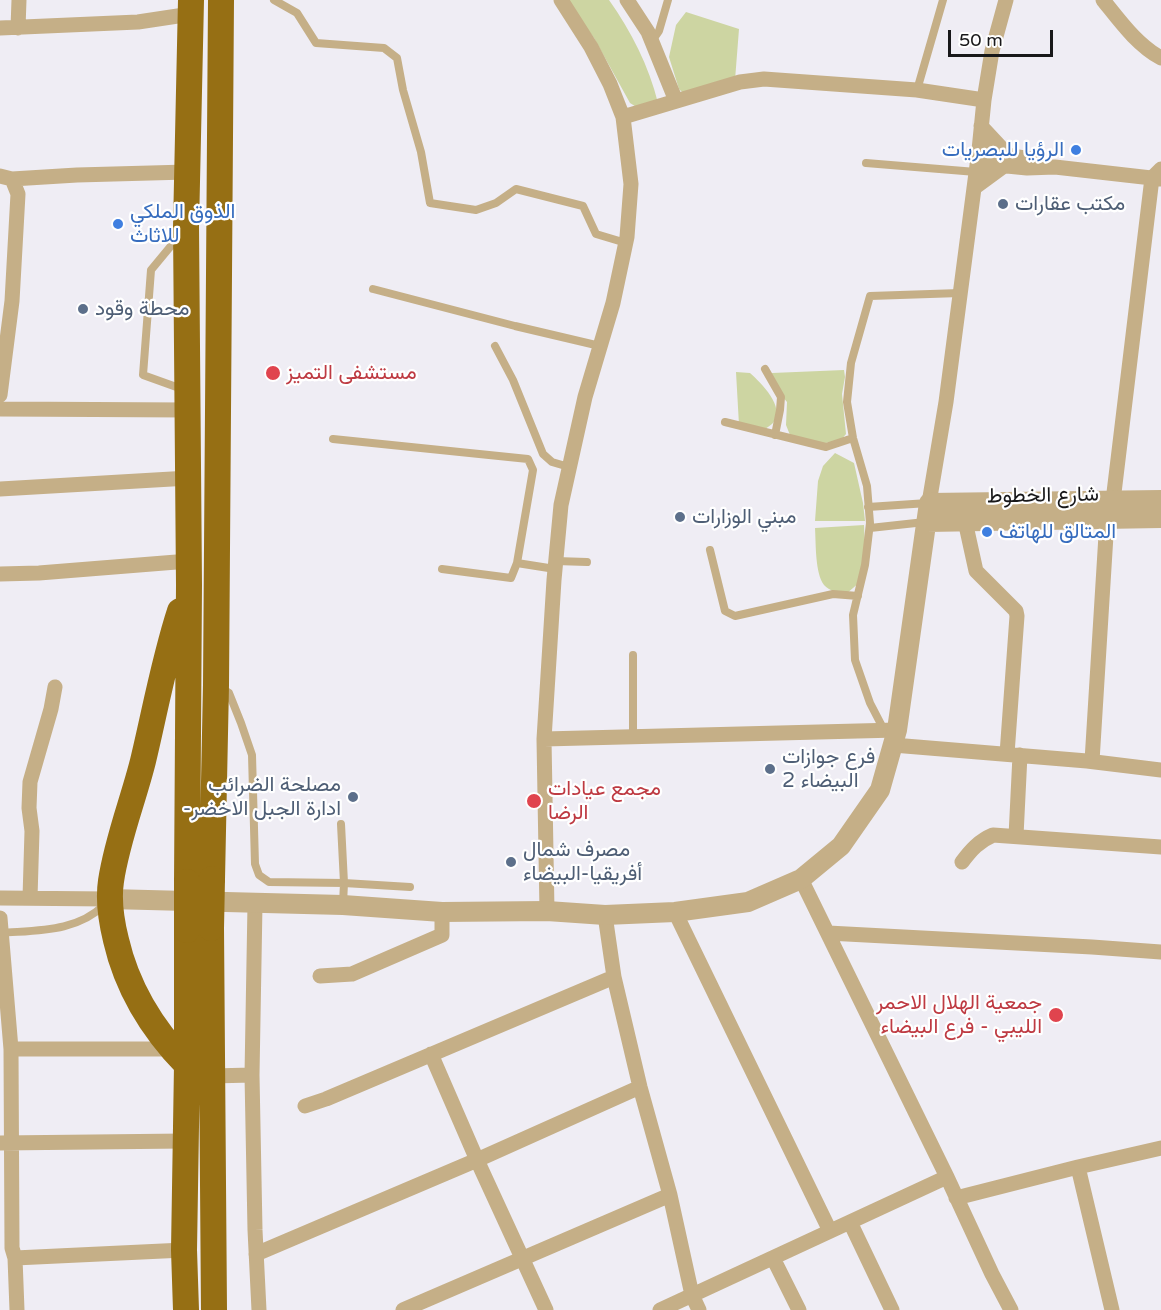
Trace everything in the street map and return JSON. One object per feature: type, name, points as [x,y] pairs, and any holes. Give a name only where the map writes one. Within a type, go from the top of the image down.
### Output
[{"type":"highway","points":[[199,880],[216,685],[221,0]]},
{"type":"highway","points":[[191,7],[186,227],[189,573],[199,929],[212,1076],[214,1310]]},
{"type":"highway","points":[[179,1057],[154,1027],[128,979],[112,926],[109,899],[114,866],[138,780],[189,573]]},
{"type":"highway","points":[[186,1310],[185,1141],[179,1057],[199,929]]},
{"type":"street","points":[[18,28],[19,0]]},
{"type":"street","points":[[547,911],[544,739],[561,505],[585,397],[613,303],[626,243],[631,184],[623,117],[591,46],[561,0]]},
{"type":"street","points":[[0,898],[343,906],[442,912],[547,911],[605,915],[675,912],[748,902],[801,879],[842,846],[880,790],[892,735],[946,402],[984,100],[992,51],[1006,0]]},
{"type":"street","points":[[1103,0],[1135,38],[1161,58]]},
{"type":"street","points":[[630,2],[648,32],[676,101]]},
{"type":"street","points":[[0,28],[138,22],[191,7]]},
{"type":"street","points":[[623,117],[740,82],[764,79],[917,90],[984,100]]},
{"type":"street","points":[[981,126],[1006,161]]},
{"type":"street","points":[[977,161],[1037,161],[1055,167],[1158,175],[1110,510],[1092,761]]},
{"type":"street","points":[[974,188],[1006,161]]},
{"type":"street","points":[[6,178],[188,172]]},
{"type":"street","points":[[0,395],[12,302],[18,194],[6,178]]},
{"type":"street","points":[[0,409],[188,401]]},
{"type":"street","points":[[0,489],[189,478]]},
{"type":"street","name":"شارع الخطوط","points":[[928,512],[965,521],[1110,510],[1161,500]]},
{"type":"street","name":"شارع الخطوط","points":[[928,512],[1110,510],[1161,518]]},
{"type":"street","points":[[965,521],[976,571],[1016,611],[1017,616],[1013,755],[1016,836]]},
{"type":"street","points":[[0,574],[189,573]]},
{"type":"street","points":[[30,898],[32,831],[29,808],[30,782],[55,687]]},
{"type":"street","points":[[544,739],[892,735],[1013,755],[1092,761],[1161,770]]},
{"type":"street","points":[[962,862],[972,848],[983,839],[993,835],[1161,847]]},
{"type":"street","points":[[801,879],[1011,1310]]},
{"type":"street","points":[[255,904],[252,1075],[259,1310]]},
{"type":"street","points":[[320,976],[352,974],[442,935],[442,912]]},
{"type":"street","points":[[675,912],[830,1231]]},
{"type":"street","points":[[605,915],[614,977],[640,1087],[670,1195],[692,1294],[699,1310]]},
{"type":"street","points":[[1,925],[5,1034],[11,1049],[6,1143],[9,1252],[17,1310]]},
{"type":"street","points":[[828,933],[1161,952]]},
{"type":"street","points":[[305,1106],[614,977]]},
{"type":"street","points":[[11,1049],[179,1057]]},
{"type":"street","points":[[431,1054],[546,1310]]},
{"type":"street","points":[[212,1076],[252,1075]]},
{"type":"street","points":[[256,1254],[477,1160],[640,1087]]},
{"type":"street","points":[[6,1143],[185,1141]]},
{"type":"street","points":[[956,1198],[1161,1148]]},
{"type":"street","points":[[1078,1167],[1112,1310]]},
{"type":"street","points":[[660,1310],[947,1177]]},
{"type":"street","points":[[403,1310],[670,1195]]},
{"type":"street","points":[[850,1222],[892,1310]]},
{"type":"street","points":[[9,1252],[184,1250]]},
{"type":"street","points":[[773,1257],[799,1310]]},
{"type":"lane","points":[[274,0],[297,13],[316,43],[384,48],[397,58],[403,90],[421,152],[430,203],[477,210],[496,203],[516,189],[583,206],[596,234],[626,243]]},
{"type":"lane","points":[[652,41],[659,31],[668,0]]},
{"type":"lane","points":[[917,90],[943,0]]},
{"type":"lane","points":[[866,163],[977,161]]},
{"type":"lane","points":[[186,227],[151,270],[143,375],[188,401]]},
{"type":"lane","points":[[373,289],[600,346]]},
{"type":"lane","points":[[892,735],[870,703],[855,660],[853,615],[865,565],[870,528],[867,486],[853,438],[847,402],[852,363],[870,296],[960,293]]},
{"type":"lane","points":[[495,346],[513,380],[543,454],[552,462],[569,467]]},
{"type":"lane","points":[[765,369],[781,397],[775,435]]},
{"type":"lane","points":[[725,422],[826,447],[853,438]]},
{"type":"lane","points":[[333,439],[528,459],[533,470],[517,563],[511,578],[442,569]]},
{"type":"lane","points":[[868,507],[928,512]]},
{"type":"lane","points":[[870,528],[928,512]]},
{"type":"lane","points":[[710,550],[725,611],[735,616],[833,594],[858,596]]},
{"type":"lane","points":[[517,563],[555,565],[587,562]]},
{"type":"lane","points":[[633,655],[633,737]]},
{"type":"lane","points":[[216,685],[228,693],[252,755],[255,864],[259,875],[269,882],[410,887]]},
{"type":"lane","points":[[341,824],[343,906]]},
{"type":"lane","points":[[1,925],[57,928],[74,924],[90,917],[109,899]]},
{"type":"green space","points":[[566,0],[609,0],[638,49],[650,76],[658,103],[638,108],[630,103],[594,38]]},
{"type":"green space","points":[[686,12],[739,29],[735,80],[686,96],[679,89],[669,57],[676,25]]},
{"type":"green space","points":[[844,370],[842,394],[846,434],[841,440],[815,445],[790,435],[786,425],[787,402],[776,389],[771,378],[772,373]]},
{"type":"green space","points":[[736,372],[750,373],[766,389],[774,403],[776,417],[773,423],[765,429],[739,425]]},
{"type":"green space","points":[[835,453],[854,463],[865,521],[815,521],[818,481],[823,466]]},
{"type":"green space","points":[[864,525],[865,549],[860,582],[846,594],[829,589],[824,585],[819,573],[815,528]]},
{"type":"place","name":"الرؤيا للبصريات","points":[[1076,150]]},
{"type":"place","name":"مكتب عقارات","points":[[1003,204]]},
{"type":"place","name":"الذوق الملكي للاثاث","points":[[118,224]]},
{"type":"place","name":"محطة وقود","points":[[83,309]]},
{"type":"place","name":"مستشفى التميز","points":[[273,373]]},
{"type":"place","name":"مبني الوزارات","points":[[680,517]]},
{"type":"place","name":"المتالق للهاتف","points":[[987,532]]},
{"type":"place","name":"فرع جوازات البيضاء 2","points":[[770,769]]},
{"type":"place","name":"مصلحة الضرائب -ادارة الجبل الاخضر","points":[[353,797]]},
{"type":"place","name":"مجمع عيادات الرضا","points":[[534,801]]},
{"type":"place","name":"مصرف شمال أفريقيا-البيضاء","points":[[511,862]]},
{"type":"place","name":"جمعية الهلال الاحمر الليبي - فرع البيضاء","points":[[1056,1015]]}]
